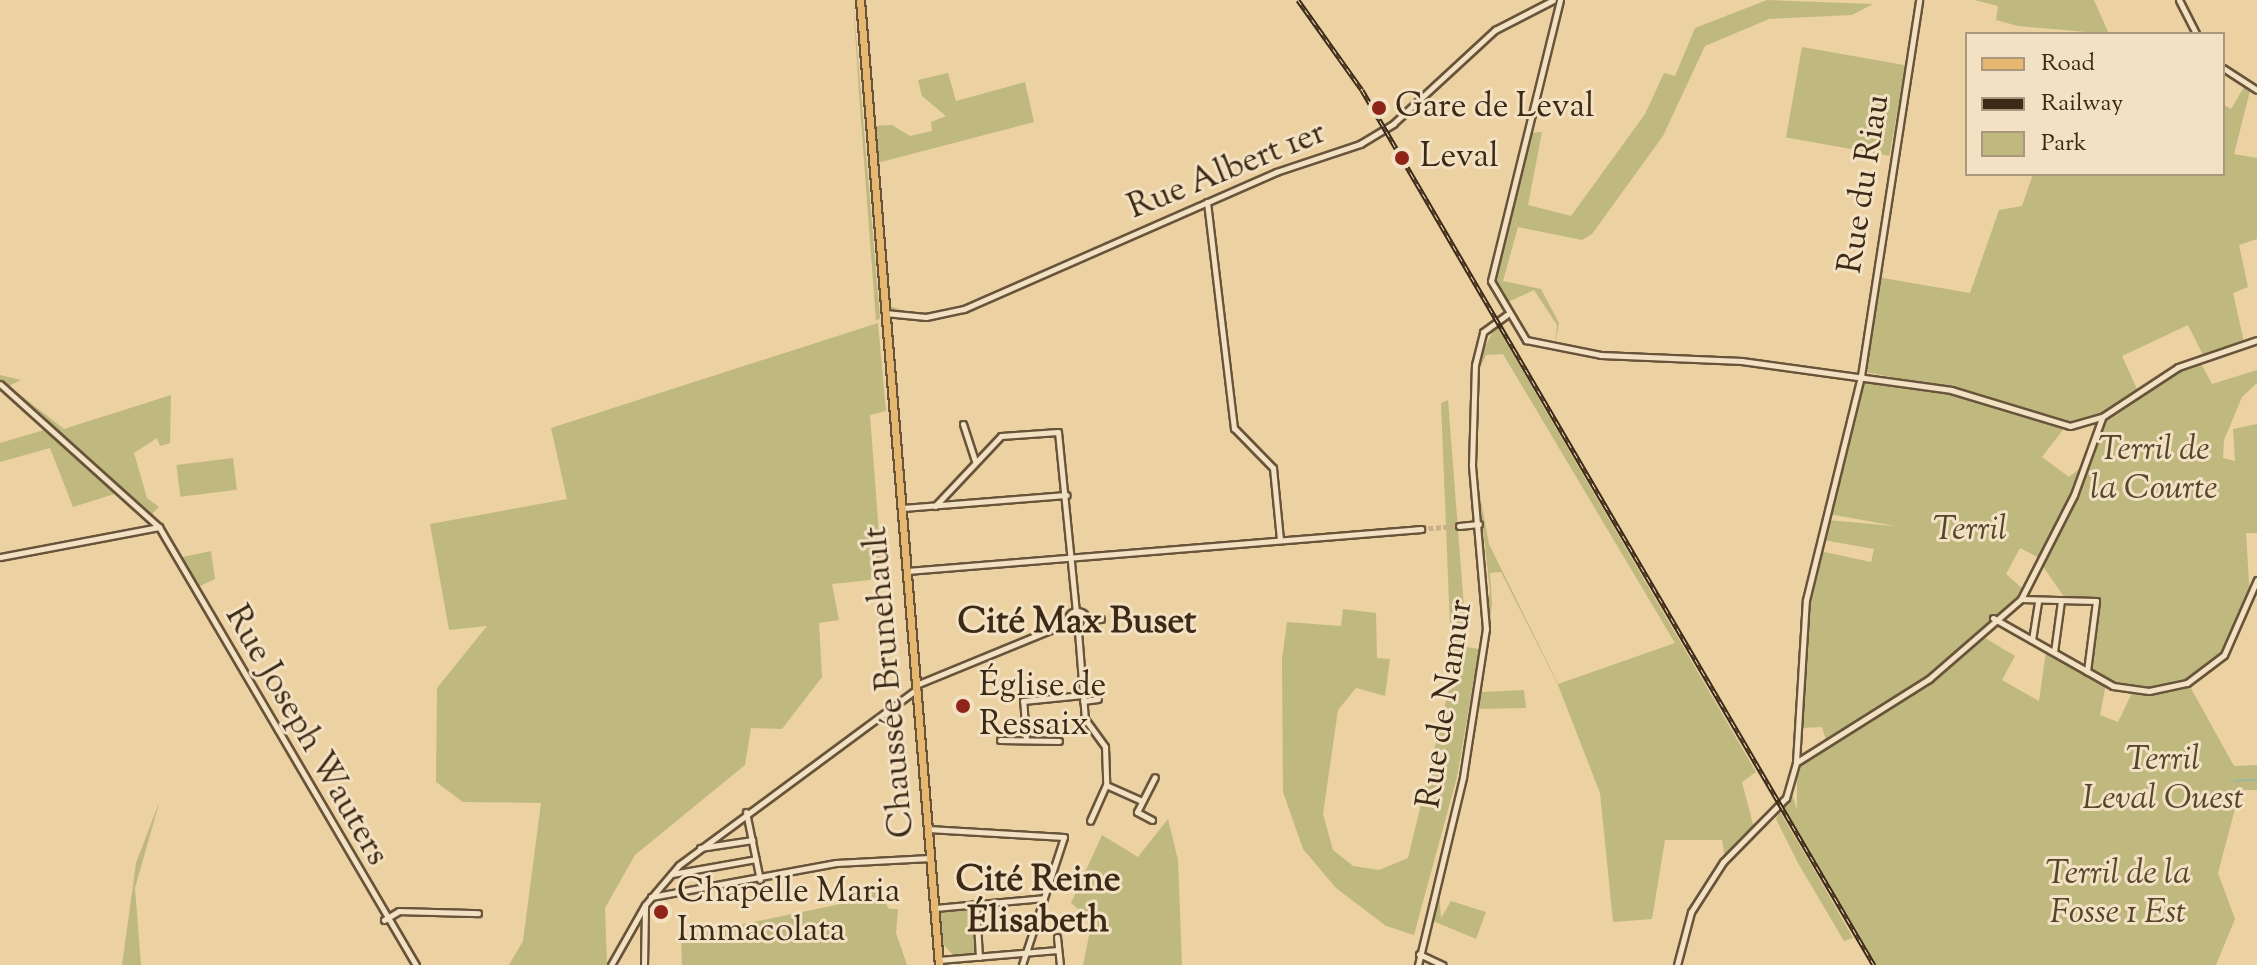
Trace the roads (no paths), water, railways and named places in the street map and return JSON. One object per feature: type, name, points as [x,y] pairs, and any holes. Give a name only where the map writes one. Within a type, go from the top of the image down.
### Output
[{"type":"main road","name":"Chaussée Brunehault","points":[[860,0],[939,962]]},
{"type":"street","name":"Rue Albert 1er","points":[[884,315],[943,316],[1207,202],[1386,130],[1495,30],[1553,0]]},
{"type":"street","points":[[1560,0],[1491,281],[1506,315],[1526,340],[1586,352],[1861,376],[1981,395],[2070,426],[2102,417],[2178,367],[2257,340]]},
{"type":"street","name":"Rue du Riau","points":[[1677,965],[1702,895],[1783,801],[1796,762],[1806,600],[1861,376],[1919,0]]},
{"type":"street","points":[[2179,0],[2195,32]]},
{"type":"street","points":[[2225,69],[2257,90]]},
{"type":"street","points":[[1207,202],[1234,428],[1273,468],[1280,540]]},
{"type":"street","name":"Rue de Namur","points":[[1418,965],[1458,802],[1482,660],[1488,588],[1472,465],[1475,365],[1483,332],[1506,315]]},
{"type":"street","name":"Rue Joseph Wauters","points":[[0,384],[159,527],[384,920],[416,965]]},
{"type":"street","points":[[1796,762],[1929,679],[1993,618],[2021,599],[2074,495],[2102,417]]},
{"type":"street","points":[[963,424],[975,462]]},
{"type":"street","points":[[611,965],[645,905],[671,874],[746,812],[916,687],[1067,623],[1076,612],[1058,432],[1001,436],[935,506]]},
{"type":"street","points":[[902,508],[1066,495]]},
{"type":"street","points":[[1459,526],[1479,524]]},
{"type":"street","points":[[0,557],[159,527]]},
{"type":"street","points":[[907,571],[1421,529]]},
{"type":"street","points":[[1993,618],[2087,671],[2133,692],[2187,683],[2229,650],[2257,580]]},
{"type":"street","points":[[2021,599],[2097,603],[2087,671]]},
{"type":"street","points":[[2054,652],[2061,601]]},
{"type":"street","points":[[2032,640],[2038,602]]},
{"type":"street","points":[[1076,612],[1087,620],[1101,619]]},
{"type":"street","points":[[1087,620],[1078,631],[1083,698],[1086,723],[1104,743],[1106,785],[1090,821]]},
{"type":"street","points":[[1067,623],[1078,631]]},
{"type":"street","points":[[1026,740],[1023,701],[1098,699]]},
{"type":"street","points":[[1000,740],[1059,741]]},
{"type":"street","points":[[1152,820],[1137,812],[1155,777]]},
{"type":"street","points":[[1106,785],[1142,801]]},
{"type":"street","points":[[746,812],[760,880]]},
{"type":"street","points":[[928,829],[1058,834],[1065,846],[1023,954],[1022,965]]},
{"type":"street","points":[[700,848],[752,840]]},
{"type":"street","points":[[651,897],[760,880],[836,863],[931,858]]},
{"type":"street","points":[[671,874],[756,859]]},
{"type":"street","points":[[935,908],[1044,898]]},
{"type":"street","points":[[976,904],[979,957]]},
{"type":"street","points":[[644,965],[645,905]]},
{"type":"street","points":[[384,920],[399,911],[478,913]]},
{"type":"street","points":[[1057,937],[1060,965]]},
{"type":"street","points":[[939,962],[1058,950]]},
{"type":"street","points":[[1419,954],[1443,965]]},
{"type":"waterway","points":[[2235,781],[2257,780]]},
{"type":"tunnel","points":[[1421,529],[1459,526]]},
{"type":"railway","points":[[1298,0],[1362,90],[1874,965]]},
{"type":"place","name":"Gare de Leval","points":[[1379,108]]},
{"type":"place","name":"Leval","points":[[1402,158]]},
{"type":"place","name":"Église de Ressaix","points":[[963,706]]},
{"type":"place","name":"Chapelle Maria Immacolata","points":[[661,912]]},
{"type":"district","name":"Cité Max Buset","points":[[1077,624]]},
{"type":"district","name":"Cité Reine Élisabeth","points":[[1038,902]]},
{"type":"park label","name":"Terril de la Courte","points":[[2154,470]]},
{"type":"park label","name":"Terril","points":[[1970,531]]},
{"type":"park label","name":"Terril Leval Ouest","points":[[2163,780]]},
{"type":"park label","name":"Terril de la Fosse 1 Est","points":[[2118,894]]}]
